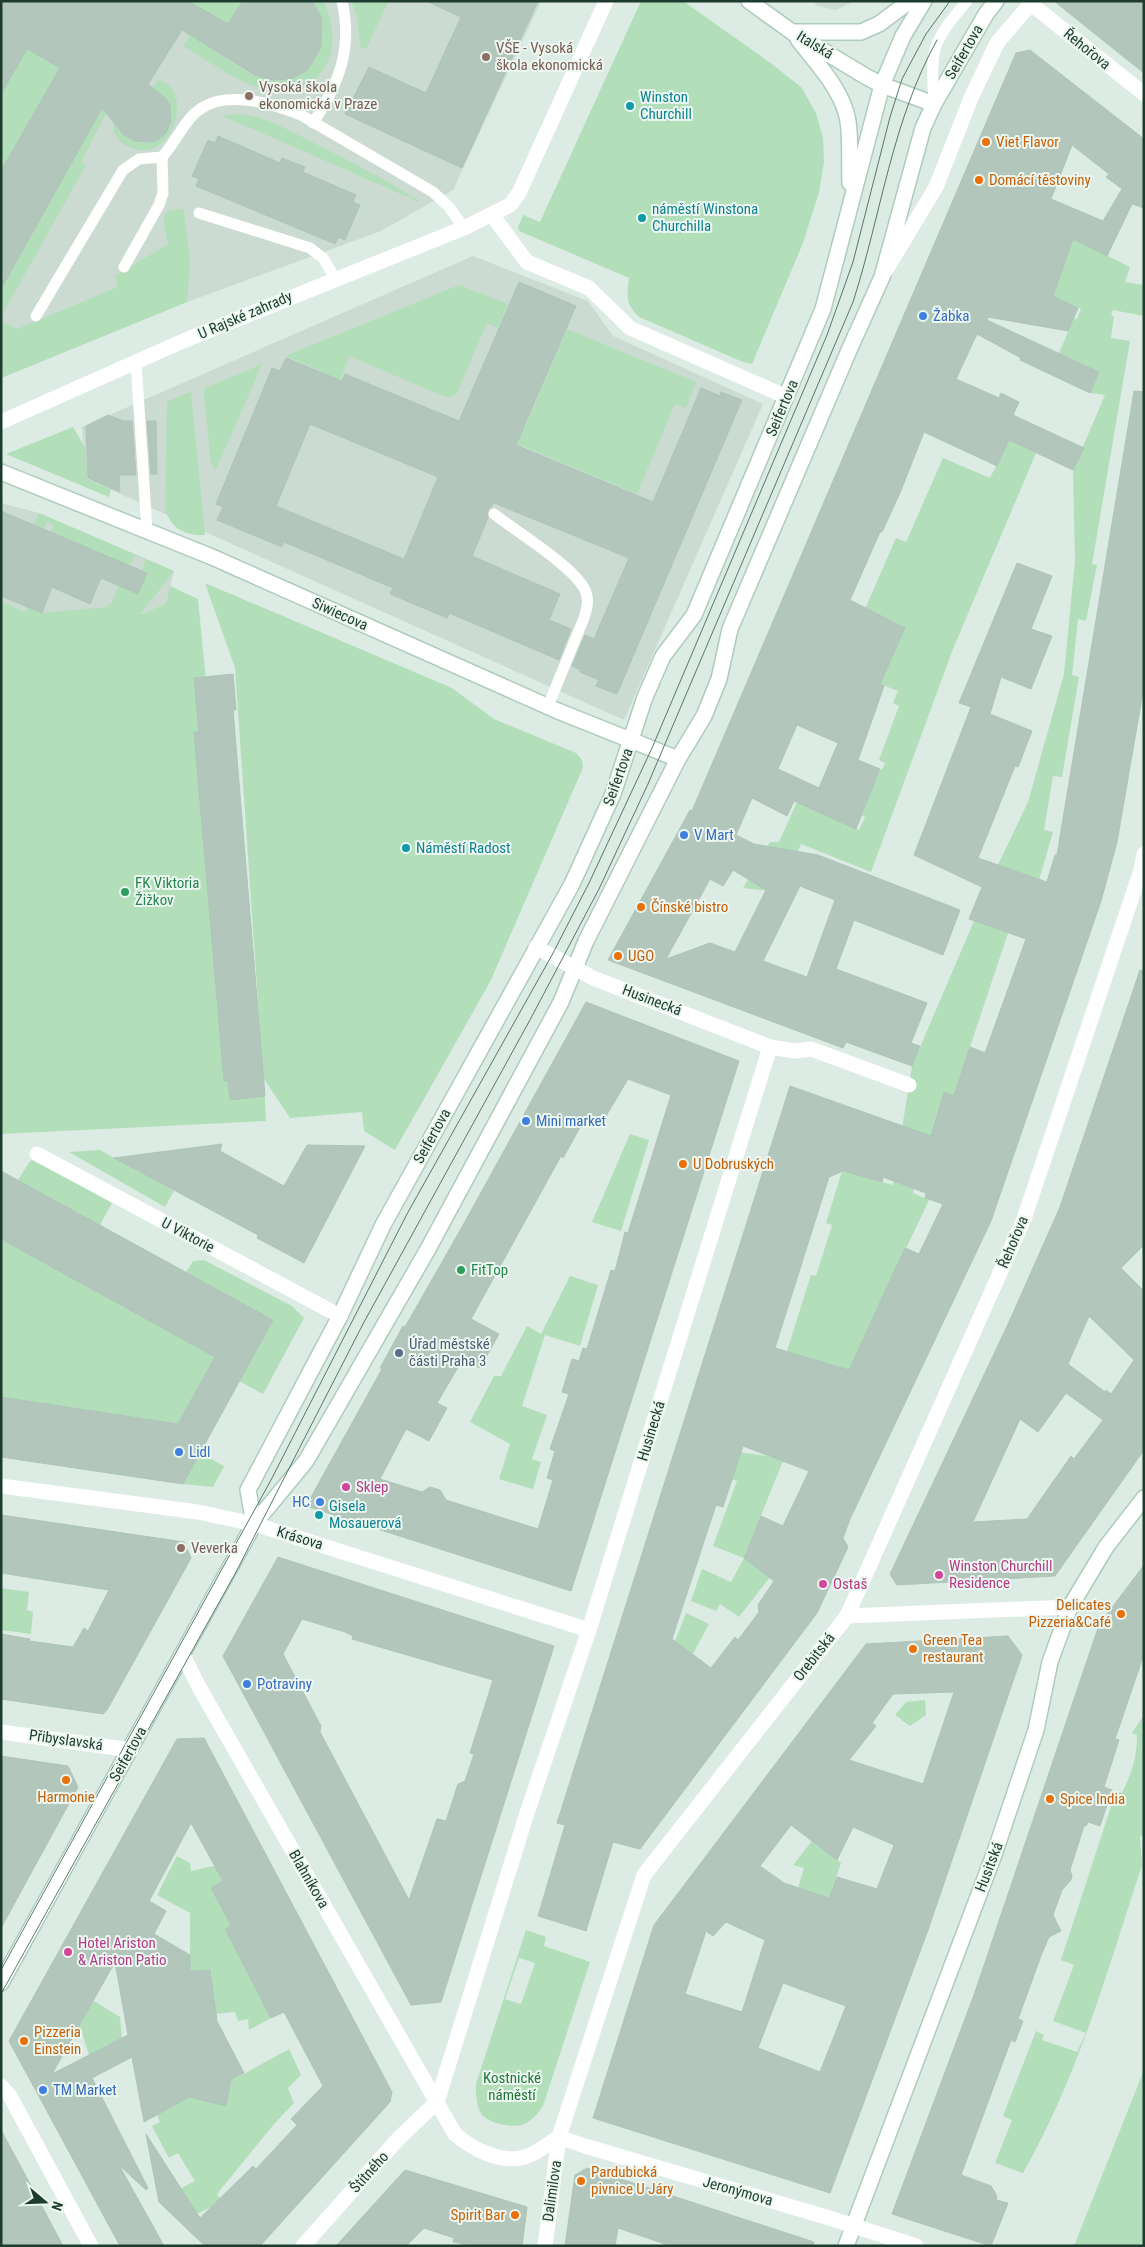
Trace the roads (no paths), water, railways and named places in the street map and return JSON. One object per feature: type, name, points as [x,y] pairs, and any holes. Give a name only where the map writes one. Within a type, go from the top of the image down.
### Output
[{"type":"street","points":[[606,1],[519,193],[510,204],[492,215],[526,262],[589,288],[630,328],[787,397]]},
{"type":"street","name":"Italská","points":[[749,1],[792,32],[882,85],[934,104]]},
{"type":"street","points":[[792,32],[861,32],[879,24],[910,1]]},
{"type":"street","name":"Seifertova","points":[[254,1524],[248,1490],[340,1316],[384,1225],[572,884],[609,803],[655,673],[663,656],[694,615],[823,309],[882,85],[903,36],[924,1]]},
{"type":"street","name":"Seifertova","points":[[882,277],[923,128],[934,104],[986,14],[996,1]]},
{"type":"street","name":"Seifertova","points":[[1,1983],[254,1524],[306,1461],[423,1258],[561,1002],[586,942],[678,759],[704,716],[719,679],[730,629],[882,277],[936,187],[971,98],[997,43],[1032,2]]},
{"type":"street","name":"Řehořova","points":[[1032,2],[1144,94]]},
{"type":"street","points":[[792,32],[831,84],[846,111],[850,143],[850,206]]},
{"type":"street","name":"U Rajské zahrady","points":[[1,422],[136,362],[335,278],[464,228],[492,215]]},
{"type":"street","name":"Siwiecova","points":[[1,472],[212,557],[548,706],[678,759]]},
{"type":"street","name":"Řehořova","points":[[847,1616],[1024,1219],[1138,879],[1144,854]]},
{"type":"street","name":"Husinecká","points":[[536,947],[593,978],[770,1047],[795,1051],[812,1048],[909,1085]]},
{"type":"street","name":"Husinecká","points":[[437,2102],[527,1813],[589,1630],[770,1047]]},
{"type":"street","name":"U Viktorie","points":[[37,1154],[340,1316]]},
{"type":"street","name":"Krásova","points":[[1,1486],[198,1512],[254,1524],[589,1630]]},
{"type":"street","name":"Husitská","points":[[846,2246],[995,1852],[1036,1730],[1050,1662],[1070,1608],[1106,1547],[1144,1498]]},
{"type":"street","points":[[847,1616],[1070,1608]]},
{"type":"street","name":"Orebitská","points":[[559,2137],[644,1875],[847,1616]]},
{"type":"street","name":"Blahníkova","points":[[183,1654],[199,1688],[437,2102]]},
{"type":"street","name":"Přibyslavská","points":[[1,1732],[131,1750]]},
{"type":"street","points":[[1,2086],[10,2096],[91,2246]]},
{"type":"street","points":[[437,2102],[455,2134],[468,2146],[489,2154],[508,2159],[525,2157],[559,2137]]},
{"type":"street","name":"Štítného","points":[[303,2246],[398,2139],[437,2102]]},
{"type":"street","name":"Jeronýmova","points":[[559,2137],[916,2246]]},
{"type":"street","name":"Dalimilova","points":[[545,2246],[559,2137]]},
{"type":"lane","points":[[313,123],[331,93],[345,52],[346,20],[342,1]]},
{"type":"lane","points":[[934,104],[932,63],[937,40],[967,1]]},
{"type":"lane","points":[[124,267],[159,205],[163,193],[162,157],[194,114],[207,104],[215,102],[255,101],[278,106],[301,115],[433,192],[449,207],[464,228]]},
{"type":"lane","points":[[36,316],[123,170],[139,159],[162,157]]},
{"type":"lane","points":[[199,213],[310,248],[323,258],[335,278]]},
{"type":"lane","points":[[136,362],[147,530]]},
{"type":"lane","points":[[494,514],[573,573],[585,589],[588,604],[584,618],[548,706]]},
{"type":"tram line","points":[[1,1970],[271,1480],[407,1214],[552,955],[589,883],[652,748],[827,335],[853,262],[890,117],[902,79],[926,34],[950,1]]},
{"type":"tram line","points":[[1,1994],[236,1572],[363,1324],[531,1018],[599,889],[648,784],[853,302],[898,136],[909,103],[937,40]]},
{"type":"place","name":"VŠE - Vysoká škola ekonomická","points":[[486,57]]},
{"type":"place","name":"Vysoká škola ekonomická v Praze","points":[[249,96]]},
{"type":"place","name":"Winston Churchill","points":[[630,106]]},
{"type":"place","name":"Viet Flavor","points":[[986,142]]},
{"type":"place","name":"Domácí těstoviny","points":[[979,180]]},
{"type":"place","name":"náměstí Winstona Churchilla","points":[[642,218]]},
{"type":"place","name":"Žabka","points":[[923,316]]},
{"type":"place","name":"V Mart","points":[[684,835]]},
{"type":"place","name":"Náměstí Radost","points":[[406,848]]},
{"type":"place","name":"FK Viktoria Žižkov","points":[[125,892]]},
{"type":"place","name":"Čínské bistro","points":[[641,907]]},
{"type":"place","name":"UGO","points":[[618,956]]},
{"type":"place","name":"Mini market","points":[[526,1121]]},
{"type":"place","name":"U Dobruských","points":[[683,1164]]},
{"type":"place","name":"FitTop","points":[[461,1270]]},
{"type":"place","name":"Úřad městské části Praha 3","points":[[399,1353]]},
{"type":"place","name":"Lidl","points":[[179,1452]]},
{"type":"place","name":"Sklep","points":[[346,1487]]},
{"type":"place","name":"HC","points":[[320,1502]]},
{"type":"place","name":"Gisela Mosauerová","points":[[319,1515]]},
{"type":"place","name":"Veverka","points":[[181,1548]]},
{"type":"place","name":"Winston Churchill Residence","points":[[939,1575]]},
{"type":"place","name":"Ostaš","points":[[823,1584]]},
{"type":"place","name":"Delicates Pizzeria&Café","points":[[1121,1614]]},
{"type":"place","name":"Green Tea restaurant","points":[[913,1649]]},
{"type":"place","name":"Potraviny","points":[[247,1684]]},
{"type":"place","name":"Harmonie","points":[[66,1780]]},
{"type":"place","name":"Spice India","points":[[1050,1799]]},
{"type":"place","name":"Hotel Ariston & Ariston Patio","points":[[68,1952]]},
{"type":"place","name":"Pizzeria Einstein","points":[[24,2041]]},
{"type":"place","name":"TM Market","points":[[43,2090]]},
{"type":"place","name":"Pardubická pivnice U Járy","points":[[581,2181]]},
{"type":"place","name":"Spirit Bar","points":[[515,2215]]},
{"type":"park label","name":"Kostnické náměstí","points":[[512,2086]]}]
